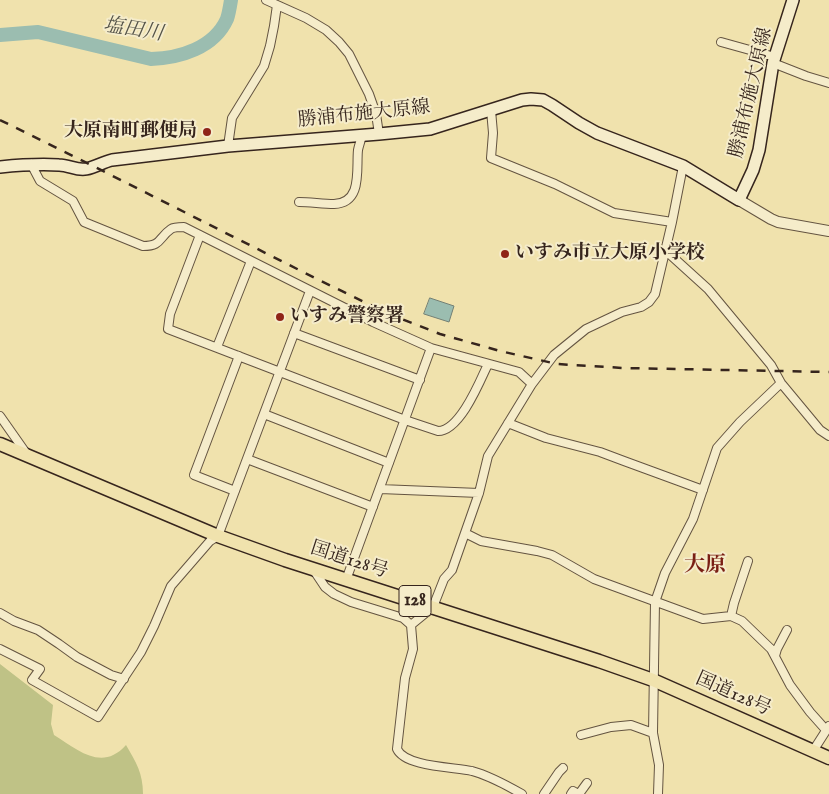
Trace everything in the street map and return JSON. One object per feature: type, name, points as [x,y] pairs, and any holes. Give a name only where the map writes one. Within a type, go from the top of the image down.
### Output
[{"type":"highway","name":"国道128号","points":[[0,444],[218,536],[346,580],[600,661],[653,680],[829,758]]},
{"type":"main road","name":"勝浦布施大原線","points":[[0,167],[31,164],[63,165],[84,170],[112,160],[228,146],[430,129],[522,100],[531,99],[543,100],[597,134],[683,166],[739,200],[753,170],[759,150],[774,60],[793,0]]},
{"type":"street","points":[[266,0],[306,18],[326,30],[339,42],[349,54],[369,94],[376,114],[379,134]]},
{"type":"street","points":[[228,146],[232,118],[264,66],[270,46],[277,5]]},
{"type":"street","points":[[721,42],[774,60],[806,76],[829,83]]},
{"type":"street","points":[[491,110],[493,133],[491,158],[555,184],[614,213],[672,222]]},
{"type":"street","points":[[299,202],[336,204],[346,200],[352,194],[357,184],[358,148],[362,135]]},
{"type":"street","points":[[31,164],[40,181],[73,201],[84,222],[143,246],[157,243],[172,228],[184,227],[373,322],[431,348],[519,372],[532,384]]},
{"type":"street","points":[[411,625],[433,607],[444,579],[452,570],[479,493],[488,456],[532,384],[554,355],[586,329],[622,312],[641,307],[649,302],[655,294],[683,166]]},
{"type":"street","points":[[739,200],[778,222],[829,231]]},
{"type":"street","points":[[200,235],[170,314],[168,329],[438,431],[444,431],[451,426],[470,402],[488,364]]},
{"type":"street","points":[[665,250],[708,289],[771,365],[781,383],[820,430],[829,436]]},
{"type":"street","points":[[216,347],[251,261]]},
{"type":"street","points":[[0,649],[40,668],[32,680],[98,717],[141,652],[171,586],[210,541],[218,536],[310,291]]},
{"type":"street","points":[[294,333],[420,380]]},
{"type":"street","points":[[346,580],[431,348]]},
{"type":"street","points":[[235,491],[194,475],[239,356]]},
{"type":"street","points":[[658,794],[659,765],[653,733],[655,602],[665,573],[694,519],[717,448],[740,422],[781,383]]},
{"type":"street","points":[[264,414],[389,463]]},
{"type":"street","points":[[0,416],[29,457]]},
{"type":"street","points":[[508,423],[546,438],[624,460],[703,490]]},
{"type":"street","points":[[247,459],[373,507]]},
{"type":"street","points":[[380,489],[479,493]]},
{"type":"street","points":[[465,533],[481,541],[552,555],[594,579],[703,620],[731,616],[742,621],[771,649],[790,685],[810,712],[828,728],[813,751]]},
{"type":"street","points":[[731,616],[748,562]]},
{"type":"street","points":[[313,569],[325,588],[334,594],[351,602],[403,618],[411,625],[413,649],[405,678],[397,749],[399,753],[408,759],[452,769],[471,771],[522,794]]},
{"type":"street","points":[[0,613],[14,621],[38,630],[77,657],[111,675],[124,679]]},
{"type":"street","points":[[775,656],[776,649],[787,630]]},
{"type":"street","points":[[581,735],[611,727],[631,725],[653,733]]},
{"type":"street","points":[[544,794],[558,772],[563,768]]},
{"type":"street","points":[[571,794],[573,791],[578,794],[587,783]]},
{"type":"green space","points":[[0,664],[53,705],[51,724],[54,735],[72,747],[90,756],[99,758],[117,753],[126,745],[136,762],[143,794],[0,794]]},
{"type":"shaded area","points":[[430,298],[454,306],[449,322],[424,314]]},
{"type":"waterway","name":"塩田川","points":[[0,35],[38,32],[151,59],[162,58],[184,54],[205,44],[214,37],[227,19],[231,0]]},
{"type":"railway","points":[[0,120],[389,314],[440,334],[500,351],[557,364],[623,368],[829,372]]},
{"type":"place","name":"大原南町郵便局","points":[[207,132]]},
{"type":"place","name":"いすみ市立大原小学校","points":[[505,254]]},
{"type":"place","name":"いすみ警察署","points":[[280,317]]},
{"type":"district","name":"大原","points":[[705,567]]}]
